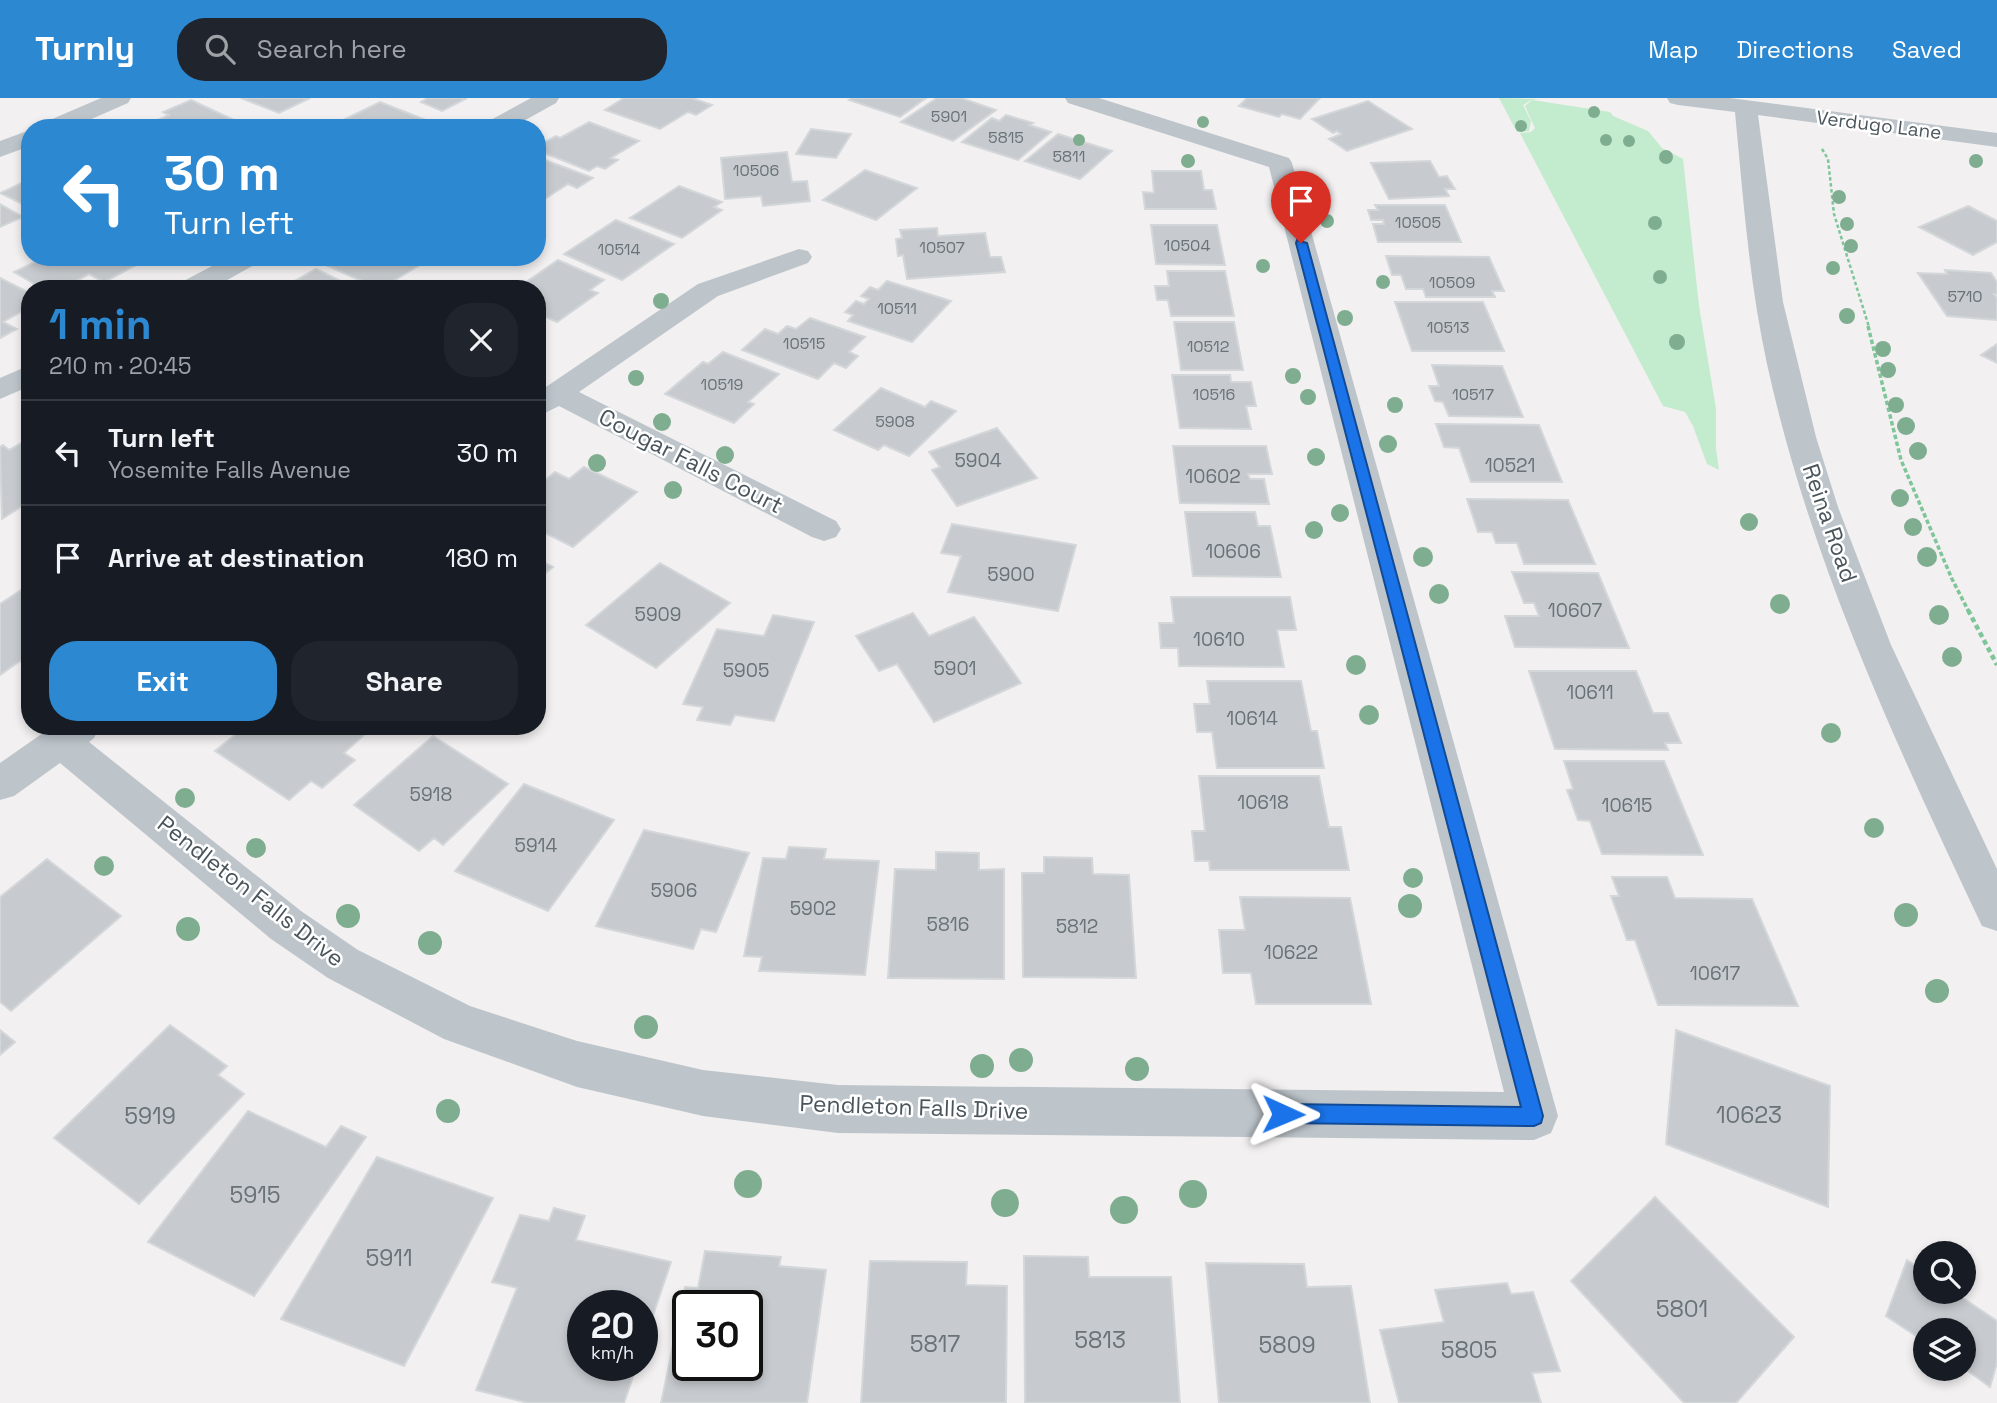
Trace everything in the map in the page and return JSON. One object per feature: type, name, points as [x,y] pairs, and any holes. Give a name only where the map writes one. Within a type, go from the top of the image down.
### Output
[{"type":"street","points":[[72,119],[120,98]]},
{"type":"street","points":[[510,119],[548,98]]},
{"type":"street","name":"Pendleton Falls Drive","points":[[73,735],[286,925],[343,964],[460,1024],[577,1064],[703,1093],[838,1109],[1534,1116],[1280,163],[1076,98]]},
{"type":"street","name":"Verdugo Lane","points":[[1678,98],[1997,139]]},
{"type":"street","name":"Reina Road","points":[[1746,108],[1764,272],[1782,366],[1813,479],[1863,617],[1937,789],[1997,912]]},
{"type":"street","points":[[0,149],[21,141]]},
{"type":"street","points":[[547,400],[708,290],[799,257]]},
{"type":"street","points":[[207,280],[232,266]]},
{"type":"street","points":[[0,390],[21,379]]},
{"type":"street","name":"Cougar Falls Court","points":[[547,400],[824,529]]},
{"type":"street","points":[[0,784],[71,735]]},
{"type":"path","points":[[1820,146],[1828,159],[1834,214],[1861,295],[1901,460],[1952,579],[1997,665]]},
{"type":"green space","points":[[1499,98],[1539,99],[1523,105],[1531,121],[1529,131],[1517,132]]},
{"type":"green space","points":[[1532,100],[1610,112],[1613,116],[1648,131],[1662,148],[1683,159],[1699,306],[1716,409],[1719,470],[1707,464],[1685,412],[1663,406],[1520,133],[1531,132],[1535,128],[1525,106]]},
{"type":"building","points":[[241,98],[310,98],[279,113]]},
{"type":"building","points":[[428,98],[467,98],[442,111],[421,102]]},
{"type":"building","points":[[624,98],[692,98],[712,105],[696,115],[688,112],[660,129],[605,110]]},
{"type":"building","points":[[926,98],[900,117],[849,100]]},
{"type":"building","points":[[937,98],[961,98],[996,110],[953,141],[901,122]]},
{"type":"building","points":[[1247,98],[1320,98],[1300,119],[1282,114],[1279,117],[1239,106]]},
{"type":"building","points":[[191,100],[232,119],[160,119],[169,115],[163,112]]},
{"type":"building","points":[[1368,101],[1412,129],[1347,151],[1329,139],[1341,134],[1337,131],[1333,133],[1312,119]]},
{"type":"building","points":[[380,102],[423,119],[345,119]]},
{"type":"building","points":[[1006,115],[1051,132],[1018,160],[962,142],[992,118],[999,121]]},
{"type":"building","points":[[589,122],[639,141],[611,158],[618,160],[605,169],[597,166],[589,171],[546,154],[546,141],[556,136],[560,138]]},
{"type":"building","points":[[811,129],[851,134],[836,158],[796,154]]},
{"type":"building","points":[[1058,134],[1112,151],[1080,179],[1025,161]]},
{"type":"building","points":[[787,152],[792,182],[807,181],[810,201],[763,206],[761,196],[725,199],[721,158]]},
{"type":"building","points":[[546,160],[593,178],[577,188],[568,184],[546,198]]},
{"type":"building","points":[[1430,161],[1439,177],[1447,176],[1455,189],[1445,189],[1449,196],[1389,199],[1371,163]]},
{"type":"building","points":[[865,170],[917,188],[876,220],[823,200]]},
{"type":"building","points":[[1152,171],[1201,171],[1204,190],[1212,190],[1216,209],[1145,209],[1143,192],[1154,193]]},
{"type":"building","points":[[21,183],[21,204],[0,193]]},
{"type":"building","points":[[679,186],[722,202],[714,207],[722,210],[682,238],[630,218]]},
{"type":"building","points":[[0,204],[21,216],[21,218],[0,227]]},
{"type":"building","points":[[1375,205],[1445,205],[1461,242],[1378,242],[1373,224],[1384,224],[1383,220],[1371,220],[1368,210],[1378,210]]},
{"type":"building","points":[[1968,206],[1997,221],[1997,242],[1973,255],[1919,227]]},
{"type":"building","points":[[616,220],[674,244],[622,280],[564,254]]},
{"type":"building","points":[[1151,225],[1217,225],[1225,265],[1156,264]]},
{"type":"building","points":[[937,228],[938,236],[985,233],[990,257],[1001,257],[1005,272],[907,279],[903,255],[898,256],[896,239],[902,238],[900,230]]},
{"type":"building","points":[[1386,256],[1489,257],[1504,291],[1492,291],[1495,297],[1426,297],[1423,289],[1406,289],[1401,275],[1392,275]]},
{"type":"building","points":[[558,260],[604,280],[590,290],[598,293],[557,322],[546,317],[546,280],[529,280]]},
{"type":"building","points":[[26,266],[134,266],[108,280],[100,280],[89,274],[78,280],[28,280],[14,272]]},
{"type":"building","points":[[328,266],[418,266],[395,280],[360,280]]},
{"type":"building","points":[[316,269],[339,280],[297,280]]},
{"type":"building","points":[[1945,270],[1991,273],[1997,282],[1997,294],[1994,294],[1997,298],[1997,320],[1947,316],[1918,273],[1947,274]]},
{"type":"building","points":[[1167,271],[1225,271],[1234,316],[1171,316],[1168,300],[1157,300],[1155,286],[1169,286]]},
{"type":"building","points":[[0,278],[21,288],[21,312],[3,322],[17,329],[0,338]]},
{"type":"building","points":[[887,281],[951,301],[912,342],[848,321],[853,315],[845,312],[856,301],[864,304],[869,299],[861,296],[870,287],[878,290]]},
{"type":"building","points":[[1395,302],[1483,302],[1504,351],[1412,351]]},
{"type":"building","points":[[810,318],[865,337],[849,352],[858,356],[846,368],[834,363],[818,379],[742,350],[765,329],[778,334],[787,326],[796,329]]},
{"type":"building","points":[[1174,322],[1234,322],[1243,370],[1181,370]]},
{"type":"building","points":[[1997,344],[1997,363],[1981,355]]},
{"type":"building","points":[[723,352],[779,374],[748,402],[754,404],[734,423],[665,394],[703,362],[708,364]]},
{"type":"building","points":[[1432,365],[1502,366],[1523,417],[1449,416],[1443,402],[1435,401],[1429,386],[1439,386]]},
{"type":"building","points":[[1172,375],[1230,375],[1231,382],[1251,382],[1256,406],[1246,406],[1251,429],[1180,428]]},
{"type":"building","points":[[881,388],[925,407],[931,401],[956,411],[909,456],[884,445],[878,450],[834,430]]},
{"type":"building","points":[[1436,424],[1539,425],[1562,482],[1471,482],[1459,448],[1444,447]]},
{"type":"building","points":[[997,428],[1037,478],[957,506],[932,470],[940,467],[929,452]]},
{"type":"building","points":[[21,443],[21,507],[2,519],[0,447],[3,445],[9,450]]},
{"type":"building","points":[[1173,446],[1266,446],[1272,474],[1248,474],[1250,479],[1264,479],[1269,504],[1180,503]]},
{"type":"building","points":[[584,467],[637,492],[573,547],[546,534],[546,480],[555,472],[569,479]]},
{"type":"building","points":[[1467,499],[1568,500],[1595,564],[1524,564],[1517,543],[1496,543],[1492,532],[1478,532]]},
{"type":"building","points":[[1185,512],[1255,512],[1258,526],[1270,526],[1281,577],[1193,576]]},
{"type":"building","points":[[952,524],[1076,545],[1058,611],[948,592],[961,556],[941,553]]},
{"type":"building","points":[[660,563],[730,603],[656,668],[586,625]]},
{"type":"building","points":[[546,564],[553,567],[546,573]]},
{"type":"building","points":[[1512,572],[1598,573],[1629,648],[1515,647],[1505,616],[1539,616],[1534,603],[1524,603]]},
{"type":"building","points":[[21,590],[21,662],[0,675],[0,604]]},
{"type":"building","points":[[1171,597],[1290,597],[1296,630],[1277,630],[1284,667],[1179,666],[1178,648],[1161,648],[1159,623],[1174,623]]},
{"type":"building","points":[[913,613],[929,636],[974,617],[1021,683],[934,722],[897,664],[879,671],[856,636]]},
{"type":"building","points":[[773,615],[814,622],[774,721],[735,715],[730,725],[697,720],[703,707],[683,704],[717,629],[764,636]]},
{"type":"building","points":[[1529,671],[1636,671],[1653,713],[1668,713],[1681,743],[1665,743],[1668,750],[1555,749]]},
{"type":"building","points":[[1207,681],[1301,681],[1311,731],[1317,731],[1324,768],[1217,768],[1212,732],[1197,732],[1194,704],[1210,704]]},
{"type":"building","points":[[235,735],[364,735],[344,753],[355,760],[322,788],[311,781],[289,800],[215,751]]},
{"type":"building","points":[[433,736],[508,784],[443,845],[434,838],[419,851],[354,805]]},
{"type":"building","points":[[1564,761],[1664,761],[1703,855],[1602,854],[1590,821],[1578,820],[1567,790],[1573,789]]},
{"type":"building","points":[[1199,776],[1319,776],[1329,827],[1341,827],[1349,870],[1210,870],[1209,861],[1195,861],[1192,831],[1205,831]]},
{"type":"building","points":[[524,784],[614,820],[548,911],[455,871]]},
{"type":"building","points":[[644,830],[749,853],[716,932],[701,929],[693,949],[596,926]]},
{"type":"building","points":[[789,847],[826,849],[824,859],[879,861],[865,975],[759,971],[762,957],[744,956],[763,858],[786,859]]},
{"type":"building","points":[[936,852],[979,853],[979,870],[1004,869],[1004,979],[888,978],[895,869],[936,870]]},
{"type":"building","points":[[1044,857],[1092,858],[1093,874],[1129,875],[1136,978],[1023,977],[1022,873],[1044,873]]},
{"type":"building","points":[[47,859],[121,916],[11,1011],[0,1002],[0,897]]},
{"type":"building","points":[[1612,877],[1667,877],[1675,898],[1752,899],[1798,1006],[1658,1005],[1635,940],[1627,940],[1611,896],[1619,896]]},
{"type":"building","points":[[1240,897],[1350,898],[1371,1004],[1256,1004],[1251,973],[1223,973],[1219,930],[1245,930]]},
{"type":"building","points":[[170,1025],[227,1066],[218,1075],[244,1094],[139,1204],[54,1138]]},
{"type":"building","points":[[0,1030],[15,1042],[0,1055]]},
{"type":"building","points":[[1676,1030],[1830,1086],[1828,1207],[1666,1144]]},
{"type":"building","points":[[248,1111],[326,1147],[341,1126],[366,1137],[254,1296],[148,1242]]},
{"type":"building","points":[[377,1157],[493,1198],[404,1366],[281,1319]]},
{"type":"building","points":[[1655,1197],[1794,1337],[1736,1403],[1684,1403],[1571,1281]]},
{"type":"building","points":[[554,1208],[585,1216],[576,1240],[671,1262],[658,1301],[658,1290],[567,1290],[567,1381],[632,1381],[624,1403],[528,1403],[476,1390],[517,1288],[492,1282],[520,1215],[549,1221]]},
{"type":"building","points":[[705,1251],[781,1257],[779,1266],[826,1270],[807,1403],[661,1403],[672,1350],[672,1381],[763,1381],[763,1290],[684,1290],[685,1287],[698,1288]]},
{"type":"building","points":[[1024,1256],[1088,1257],[1089,1277],[1171,1277],[1180,1403],[1025,1403]]},
{"type":"building","points":[[1907,1260],[1913,1264],[1913,1304],[1972,1304],[1997,1321],[1997,1363],[1990,1387],[1976,1377],[1976,1318],[1913,1318],[1913,1334],[1886,1316]]},
{"type":"building","points":[[870,1261],[967,1262],[966,1285],[1007,1286],[1006,1403],[861,1403]]},
{"type":"building","points":[[1206,1263],[1304,1264],[1307,1287],[1351,1286],[1370,1403],[1219,1403]]},
{"type":"building","points":[[1507,1283],[1511,1294],[1533,1292],[1560,1371],[1532,1373],[1541,1403],[1399,1403],[1380,1330],[1444,1322],[1435,1290]]},
{"type":"route","points":[[1283,1114],[1534,1116],[1301,243]]}]
